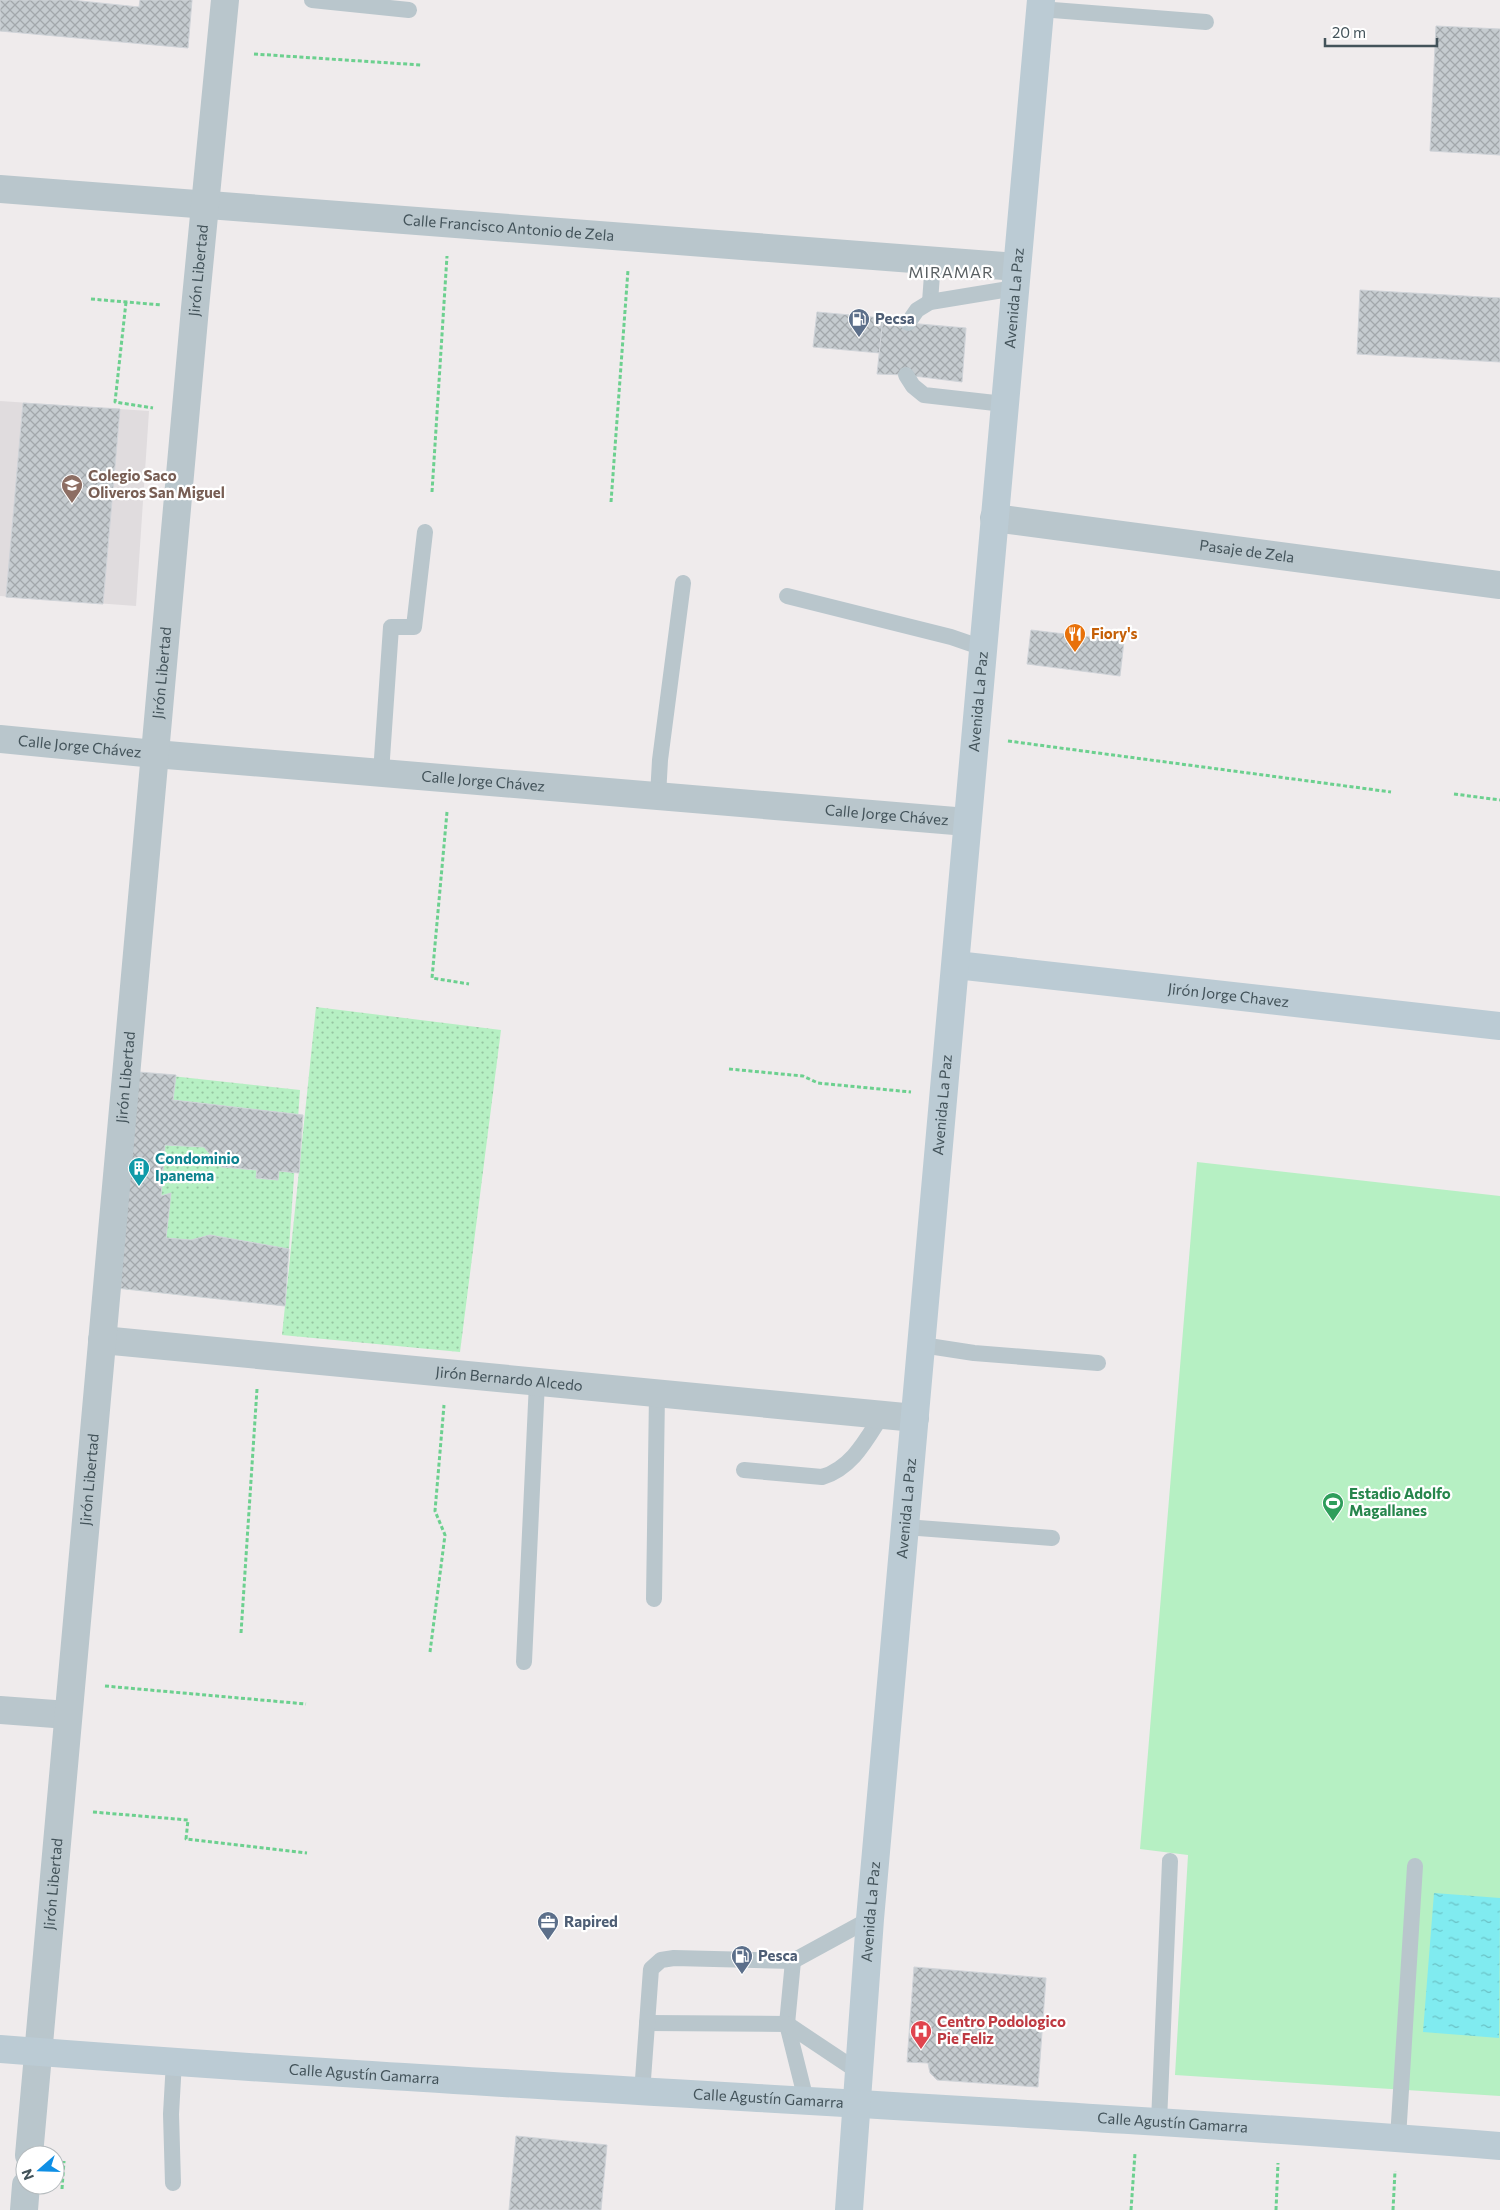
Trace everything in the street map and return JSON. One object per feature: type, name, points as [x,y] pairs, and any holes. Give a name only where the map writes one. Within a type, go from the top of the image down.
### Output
[{"type":"main road","name":"Avenida La Paz","points":[[849,2210],[870,1919],[1040,5]]},
{"type":"main road","name":"Jirón Jorge Chavez","points":[[956,964],[1500,1026]]},
{"type":"main road","name":"Calle Agustín Gamarra","points":[[0,2048],[642,2093],[806,2100],[1500,2146]]},
{"type":"street","name":"Jirón Libertad","points":[[30,2145],[204,205],[225,0]]},
{"type":"street","name":"Calle Francisco Antonio de Zela","points":[[0,189],[933,261],[1016,278]]},
{"type":"street","name":"Pasaje de Zela","points":[[994,518],[1500,585]]},
{"type":"street","name":"Calle Jorge Chávez","points":[[0,739],[155,754],[967,822]]},
{"type":"street","name":"Jirón Bernardo Alcedo","points":[[102,1340],[915,1418]]},
{"type":"street","points":[[0,1710],[68,1715]]},
{"type":"street","points":[[24,2210],[25,2195]]},
{"type":"lane","points":[[312,0],[409,10]]},
{"type":"lane","points":[[1040,5],[1206,22]]},
{"type":"lane","points":[[930,302],[933,261]]},
{"type":"lane","points":[[908,323],[917,310],[930,302],[1016,278]]},
{"type":"lane","points":[[906,375],[912,386],[924,395],[1004,404]]},
{"type":"lane","points":[[381,773],[391,627],[414,627],[425,532]]},
{"type":"lane","points":[[658,796],[660,760],[683,583]]},
{"type":"lane","points":[[787,596],[951,637],[983,648]]},
{"type":"lane","points":[[922,1345],[974,1353],[1098,1363]]},
{"type":"lane","points":[[524,1662],[537,1382]]},
{"type":"lane","points":[[654,1599],[657,1394]]},
{"type":"lane","points":[[744,1470],[822,1477],[832,1474],[857,1454],[882,1415]]},
{"type":"lane","points":[[905,1526],[1052,1538]]},
{"type":"lane","points":[[1149,2122],[1170,1861]]},
{"type":"lane","points":[[1398,2138],[1415,1866]]},
{"type":"lane","points":[[642,2093],[651,1969],[661,1960],[674,1958],[793,1961],[870,1919]]},
{"type":"lane","points":[[793,1961],[787,2024],[806,2100]]},
{"type":"lane","points":[[648,2023],[787,2024],[860,2072]]},
{"type":"lane","points":[[173,2183],[171,2114],[174,2060]]},
{"type":"path","points":[[220,52],[421,65]]},
{"type":"path","points":[[432,492],[449,224]]},
{"type":"path","points":[[611,502],[630,238]]},
{"type":"path","points":[[91,299],[195,308]]},
{"type":"path","points":[[126,302],[115,402],[186,413]]},
{"type":"path","points":[[975,737],[1391,792]]},
{"type":"path","points":[[450,779],[432,978],[470,984]]},
{"type":"path","points":[[1454,794],[1500,800]]},
{"type":"path","points":[[729,1069],[803,1076],[818,1083],[944,1095]]},
{"type":"path","points":[[241,1633],[259,1356]]},
{"type":"path","points":[[430,1652],[445,1535],[435,1511],[446,1373]]},
{"type":"path","points":[[70,1682],[306,1704]]},
{"type":"path","points":[[59,1810],[188,1820],[186,1839],[307,1853]]},
{"type":"path","points":[[1131,2210],[1149,2122]]},
{"type":"path","points":[[1276,2210],[1280,2130]]},
{"type":"shaded area","name":"Colegio Saco Oliveros San Miguel","points":[[0,401],[149,411],[136,606],[0,596]]},
{"type":"green space","points":[[316,1007],[501,1030],[460,1352],[282,1335]]},
{"type":"green space","name":"Condominio Ipanema","points":[[126,1071],[300,1090],[285,1306],[106,1287]]},
{"type":"green space","name":"Estadio Adolfo Magallanes","points":[[1197,1162],[1500,1196],[1500,2096],[1175,2075],[1188,1855],[1140,1849]]},
{"type":"water","points":[[1434,1893],[1500,1898],[1499,2038],[1423,2032]]},
{"type":"building","points":[[0,0],[71,0],[139,7],[140,0],[192,0],[188,48],[0,31]]},
{"type":"building","points":[[1436,26],[1500,29],[1500,155],[1430,151]]},
{"type":"building","points":[[1360,290],[1500,298],[1500,362],[1357,354]]},
{"type":"building","points":[[817,312],[883,318],[880,353],[813,347]]},
{"type":"building","points":[[883,318],[908,323],[966,328],[962,382],[906,375],[877,374]]},
{"type":"building","name":"Colegio Saco Oliveros San Miguel","points":[[23,403],[120,409],[103,604],[6,597]]},
{"type":"building","name":"Fiory's","points":[[1031,630],[1124,641],[1120,676],[1027,664]]},
{"type":"building","name":"Condominio Ipanema","points":[[126,1071],[176,1075],[173,1100],[303,1115],[299,1173],[279,1171],[278,1180],[256,1178],[257,1170],[221,1167],[204,1147],[165,1145],[161,1196],[171,1193],[166,1238],[191,1240],[210,1235],[289,1249],[285,1306],[106,1287]]},
{"type":"building","points":[[914,1967],[1046,1978],[1038,2087],[937,2080],[930,2073],[928,2063],[907,2062]]},
{"type":"building","points":[[516,2136],[607,2145],[601,2210],[509,2210]]},
{"type":"place","name":"Pecsa","points":[[859,338]]},
{"type":"place","name":"Colegio Saco Oliveros San Miguel","points":[[72,504]]},
{"type":"place","name":"Fiory's","points":[[1075,653]]},
{"type":"place","name":"Condominio Ipanema","points":[[139,1187]]},
{"type":"place","name":"Estadio Adolfo Magallanes","points":[[1333,1522]]},
{"type":"place","name":"Rapired","points":[[548,1941]]},
{"type":"place","name":"Pesca","points":[[742,1975]]},
{"type":"place","name":"Centro Podologico Pie Feliz","points":[[921,2050]]},
{"type":"district","name":"MIRAMAR","points":[[951,272]]}]
